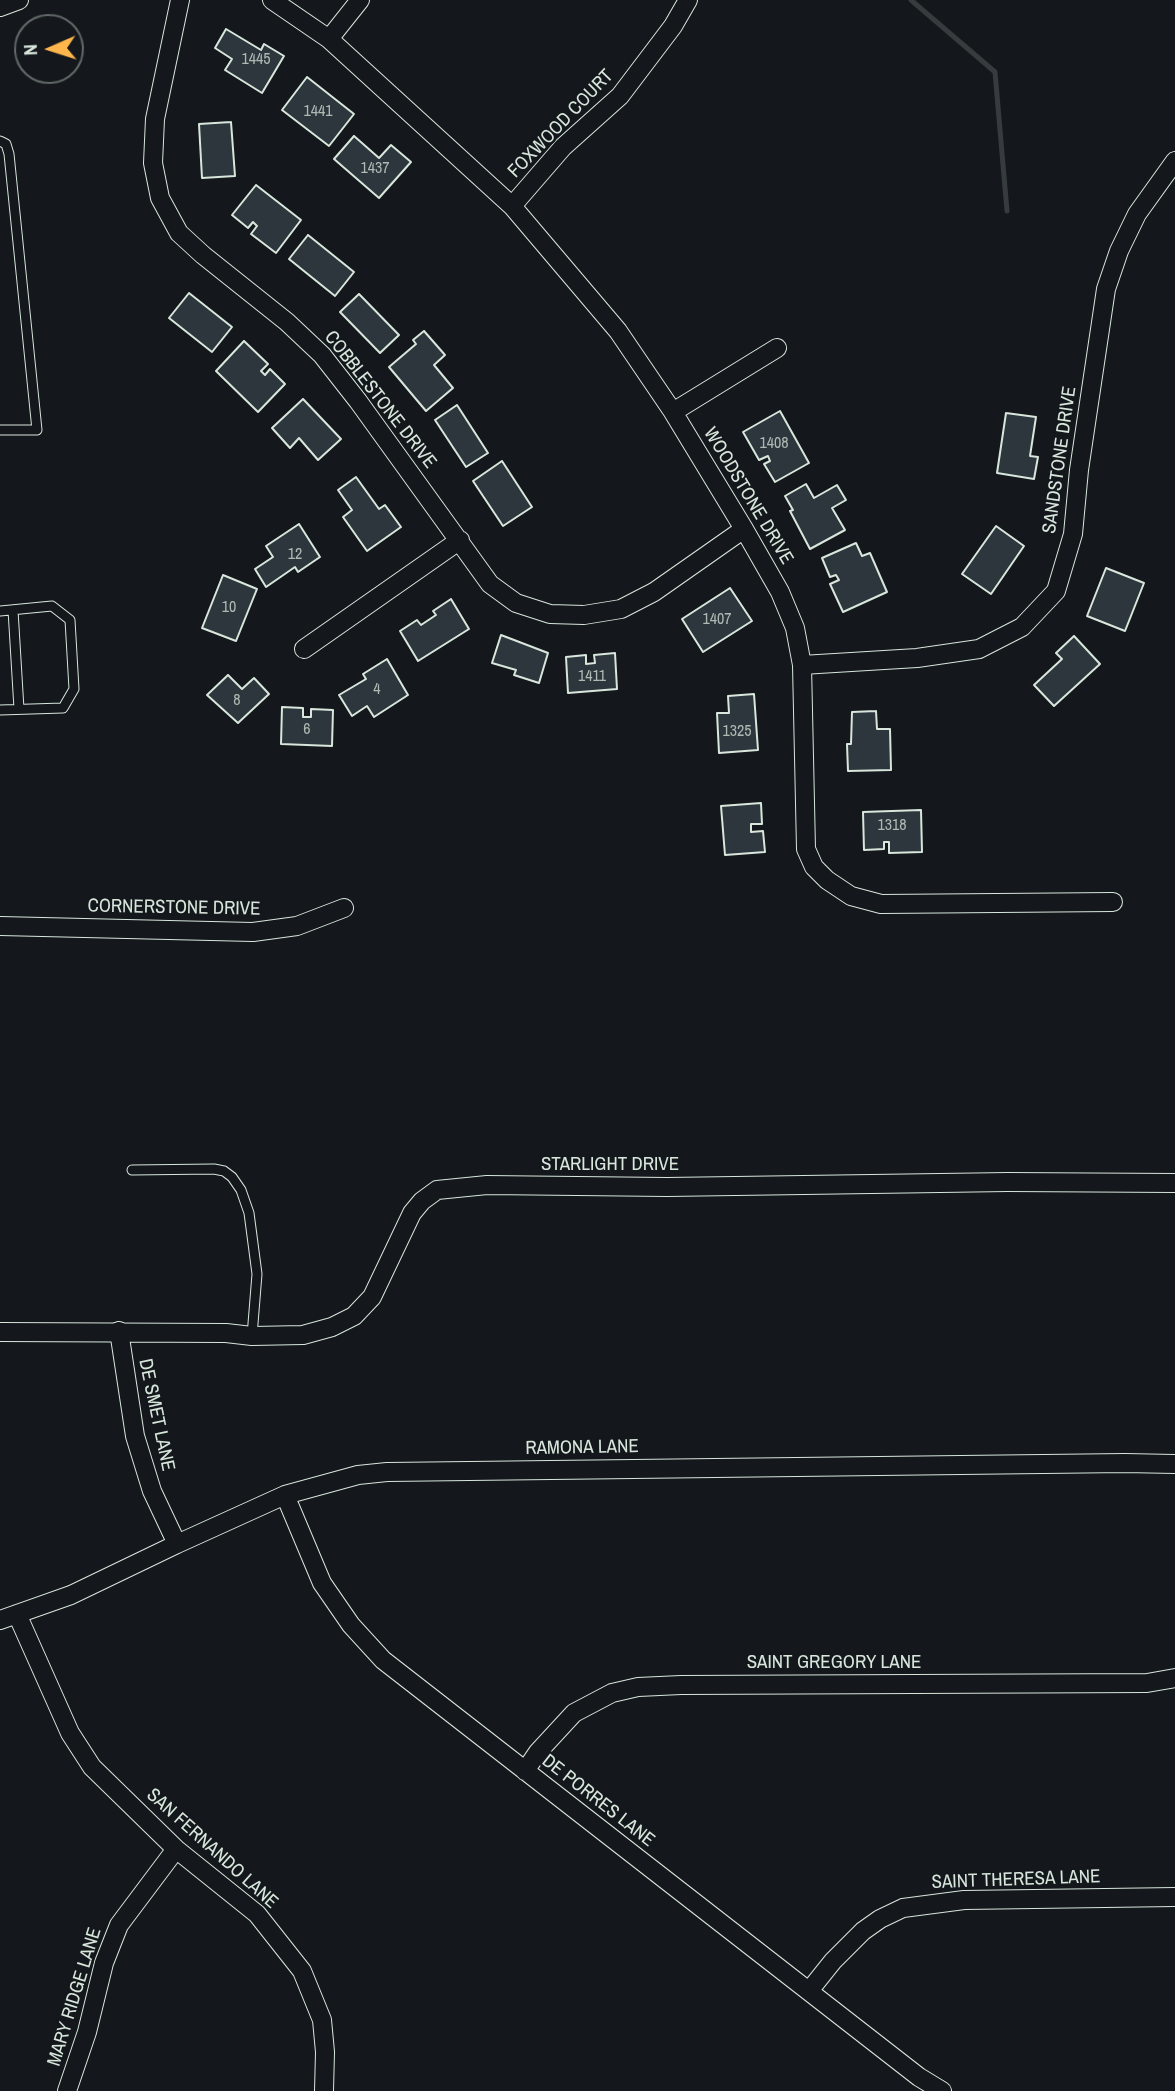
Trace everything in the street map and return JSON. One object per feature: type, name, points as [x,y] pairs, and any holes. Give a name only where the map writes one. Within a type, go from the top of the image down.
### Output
[{"type":"street","points":[[0,7],[19,0]]},
{"type":"street","name":"COBBLESTONE DRIVE","points":[[180,0],[155,119],[153,163],[160,198],[179,233],[287,322],[322,355],[490,584],[516,603],[550,614],[584,615],[621,609],[654,592],[744,529]]},
{"type":"street","name":"WOODSTONE DRIVE","points":[[272,0],[329,39],[512,206],[618,331],[673,412],[780,592],[794,628],[802,665],[806,849],[814,867],[827,880],[851,896],[881,904],[1113,902]]},
{"type":"street","points":[[329,39],[360,0]]},
{"type":"street","name":"FOXWOOD COURT","points":[[512,206],[563,147],[621,96],[673,26],[688,0]]},
{"type":"street","name":"SANDSTONE DRIVE","points":[[802,665],[916,658],[979,649],[1021,626],[1056,591],[1073,534],[1079,470],[1106,289],[1119,251],[1137,215],[1175,161]]},
{"type":"street","points":[[673,412],[777,348]]},
{"type":"street","points":[[304,649],[460,540]]},
{"type":"street","name":"CORNERSTONE DRIVE","points":[[0,926],[253,932],[297,926],[344,908]]},
{"type":"street","name":"STARLIGHT DRIVE","points":[[0,1332],[119,1331],[252,1336],[303,1335],[332,1327],[354,1316],[372,1297],[411,1213],[437,1191],[487,1185],[667,1187],[1008,1182],[1175,1183]]},
{"type":"street","name":"DE SMET LANE","points":[[119,1331],[135,1436],[152,1491],[177,1544]]},
{"type":"street","name":"RAMONA LANE","points":[[0,1620],[9,1613],[71,1595],[285,1495],[330,1481],[387,1472],[1175,1464]]},
{"type":"street","name":"DE PORRES LANE","points":[[285,1495],[322,1583],[351,1625],[383,1660],[919,2077],[942,2091]]},
{"type":"street","name":"SAN FERNANDO LANE","points":[[9,1613],[70,1733],[92,1767],[176,1849],[257,1914],[302,1971],[322,2020],[324,2091]]},
{"type":"street","name":"SAINT GREGORY LANE","points":[[525,1770],[574,1713],[612,1693],[638,1687],[1147,1683],[1175,1678]]},
{"type":"street","name":"MARY RIDGE LANE","points":[[67,2091],[87,2032],[104,1963],[120,1925],[176,1849]]},
{"type":"street","name":"SAINT THERESA LANE","points":[[808,1991],[863,1931],[903,1908],[964,1900],[1175,1897]]},
{"type":"lane","points":[[0,141],[6,144],[9,154],[37,430],[0,430]]},
{"type":"lane","points":[[0,611],[52,606],[70,620],[74,689],[63,708],[0,710]]},
{"type":"lane","points":[[13,610],[19,709]]},
{"type":"lane","points":[[132,1170],[214,1169],[224,1171],[232,1177],[241,1191],[249,1213],[257,1274],[252,1336]]},
{"type":"building","points":[[226,29],[261,50],[264,44],[284,56],[262,93],[225,70],[232,59],[215,48]]},
{"type":"building","points":[[307,77],[354,114],[329,146],[282,110]]},
{"type":"building","points":[[231,122],[235,176],[202,178],[199,124]]},
{"type":"building","points":[[354,136],[379,158],[391,145],[411,162],[379,198],[334,159]]},
{"type":"building","points":[[256,185],[301,220],[276,253],[251,234],[257,226],[253,222],[248,228],[232,215]]},
{"type":"building","points":[[308,235],[354,272],[335,296],[289,259]]},
{"type":"building","points":[[189,293],[232,327],[212,352],[169,318]]},
{"type":"building","points":[[359,294],[399,335],[380,353],[340,312]]},
{"type":"building","points":[[424,331],[445,355],[434,365],[453,388],[426,411],[389,367],[416,344],[413,340]]},
{"type":"building","points":[[244,341],[268,364],[261,371],[265,375],[270,369],[285,384],[258,412],[216,371]]},
{"type":"building","points":[[303,399],[341,439],[318,460],[299,438],[290,448],[272,428]]},
{"type":"building","points":[[457,405],[488,453],[466,467],[435,420]]},
{"type":"building","points":[[780,411],[809,463],[775,482],[764,464],[770,461],[768,456],[759,460],[743,432]]},
{"type":"building","points":[[1006,413],[1036,417],[1030,456],[1038,457],[1034,479],[997,473]]},
{"type":"building","points":[[502,461],[532,507],[503,526],[473,481]]},
{"type":"building","points":[[356,477],[379,509],[385,505],[401,527],[367,551],[343,517],[352,510],[338,490]]},
{"type":"building","points":[[806,484],[814,498],[837,485],[846,500],[832,508],[845,530],[810,549],[785,496]]},
{"type":"building","points":[[299,524],[320,557],[298,572],[295,567],[266,587],[255,569],[273,557],[266,546]]},
{"type":"building","points":[[996,526],[1024,546],[991,594],[962,574]]},
{"type":"building","points":[[856,543],[862,556],[870,553],[887,592],[843,612],[830,584],[839,580],[836,575],[830,577],[822,558]]},
{"type":"building","points":[[1106,568],[1144,583],[1125,631],[1087,616]]},
{"type":"building","points":[[223,575],[257,589],[236,641],[202,628]]},
{"type":"building","points":[[730,588],[752,621],[703,652],[682,619]]},
{"type":"building","points":[[451,599],[469,629],[418,661],[400,631],[417,620],[421,625],[436,615],[433,611]]},
{"type":"building","points":[[501,635],[548,653],[539,683],[514,675],[516,670],[492,663]]},
{"type":"building","points":[[1074,636],[1100,664],[1054,706],[1034,685],[1062,659],[1056,653]]},
{"type":"building","points":[[615,653],[617,689],[568,693],[566,657],[586,655],[586,664],[595,663],[594,655]]},
{"type":"building","points":[[387,659],[408,695],[374,717],[367,706],[352,716],[339,695],[366,679],[363,674]]},
{"type":"building","points":[[228,675],[242,689],[254,678],[269,694],[238,723],[207,695]]},
{"type":"building","points":[[754,694],[758,750],[719,753],[717,713],[729,713],[728,696]]},
{"type":"building","points":[[282,707],[303,708],[303,717],[311,717],[311,709],[333,710],[332,746],[281,744]]},
{"type":"building","points":[[876,711],[877,729],[890,729],[891,770],[848,771],[847,744],[851,744],[852,712]]},
{"type":"building","points":[[761,803],[762,824],[751,824],[751,832],[763,831],[765,852],[725,855],[721,806]]},
{"type":"building","points":[[921,810],[922,852],[889,853],[889,842],[884,842],[884,849],[864,850],[863,812]]},
{"type":"waterway","points":[[911,0],[995,72],[1007,211]]}]
